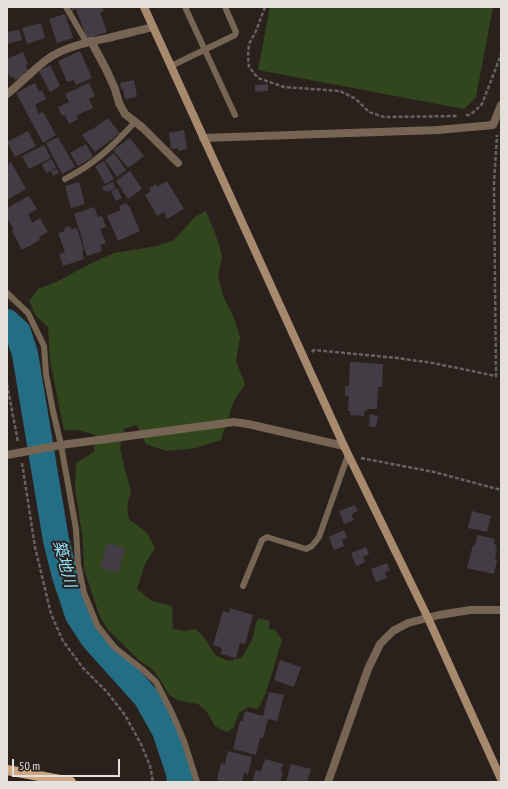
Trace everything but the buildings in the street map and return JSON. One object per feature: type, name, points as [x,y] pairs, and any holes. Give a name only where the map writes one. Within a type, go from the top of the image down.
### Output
[{"type":"main road","points":[[7,770],[71,782]]},
{"type":"street","points":[[144,7],[348,455],[428,618],[501,779]]},
{"type":"street","points":[[7,94],[25,79],[34,69],[52,56],[71,47],[153,27]]},
{"type":"street","points":[[89,42],[106,69],[115,89],[119,103],[125,114],[162,146],[178,163]]},
{"type":"street","points":[[203,138],[438,130],[493,125],[501,105]]},
{"type":"street","points":[[7,455],[60,445],[234,422],[344,446]]},
{"type":"street","points":[[328,782],[368,669],[380,644],[393,631],[408,623],[428,618],[470,610],[501,610]]},
{"type":"lane","points":[[66,7],[89,42]]},
{"type":"lane","points":[[185,7],[235,115]]},
{"type":"lane","points":[[171,66],[234,35],[236,32],[225,7]]},
{"type":"lane","points":[[65,179],[86,167],[100,156],[135,122]]},
{"type":"lane","points":[[7,293],[28,313],[44,346],[46,374],[76,529],[78,564],[84,593],[97,625],[114,647],[156,682],[184,741],[197,782]]},
{"type":"lane","points":[[243,586],[262,540],[267,537],[306,548],[312,546],[319,537],[348,455]]},
{"type":"path","points":[[265,7],[256,31],[249,44],[249,67],[258,78],[284,87],[340,90],[356,99],[369,112],[384,117],[469,115],[482,104],[501,54]]},
{"type":"path","points":[[303,357],[314,350],[397,358],[433,363],[496,376],[494,183],[497,134]]},
{"type":"path","points":[[7,384],[23,452],[35,547],[51,614],[63,641],[71,652],[83,668],[107,692],[125,715],[141,744],[150,766],[153,782]]},
{"type":"path","points":[[348,455],[434,472],[501,490]]},
{"type":"green space","points":[[270,7],[493,7],[476,97],[464,109],[258,70]]},
{"type":"green space","points":[[206,211],[218,241],[222,256],[218,277],[224,298],[234,318],[240,337],[236,361],[245,384],[234,401],[221,440],[196,448],[166,451],[146,444],[137,425],[124,429],[120,447],[131,491],[127,506],[129,519],[147,533],[155,548],[145,564],[137,589],[152,601],[172,606],[173,629],[184,631],[196,629],[205,639],[216,656],[229,661],[242,657],[252,640],[258,618],[269,621],[269,629],[275,630],[282,640],[269,684],[258,709],[248,707],[239,713],[234,727],[227,732],[215,726],[207,712],[198,704],[180,701],[169,695],[160,679],[152,669],[140,661],[108,630],[100,617],[84,569],[83,541],[75,488],[76,463],[94,452],[95,435],[79,430],[64,430],[50,360],[48,327],[36,316],[29,301],[38,289],[56,282],[114,253],[157,246],[174,240],[195,217]]},
{"type":"waterway","name":"築地川","points":[[7,322],[18,332],[25,354],[56,540],[65,576],[78,615],[93,638],[146,697],[165,731],[179,773],[180,782]]}]
